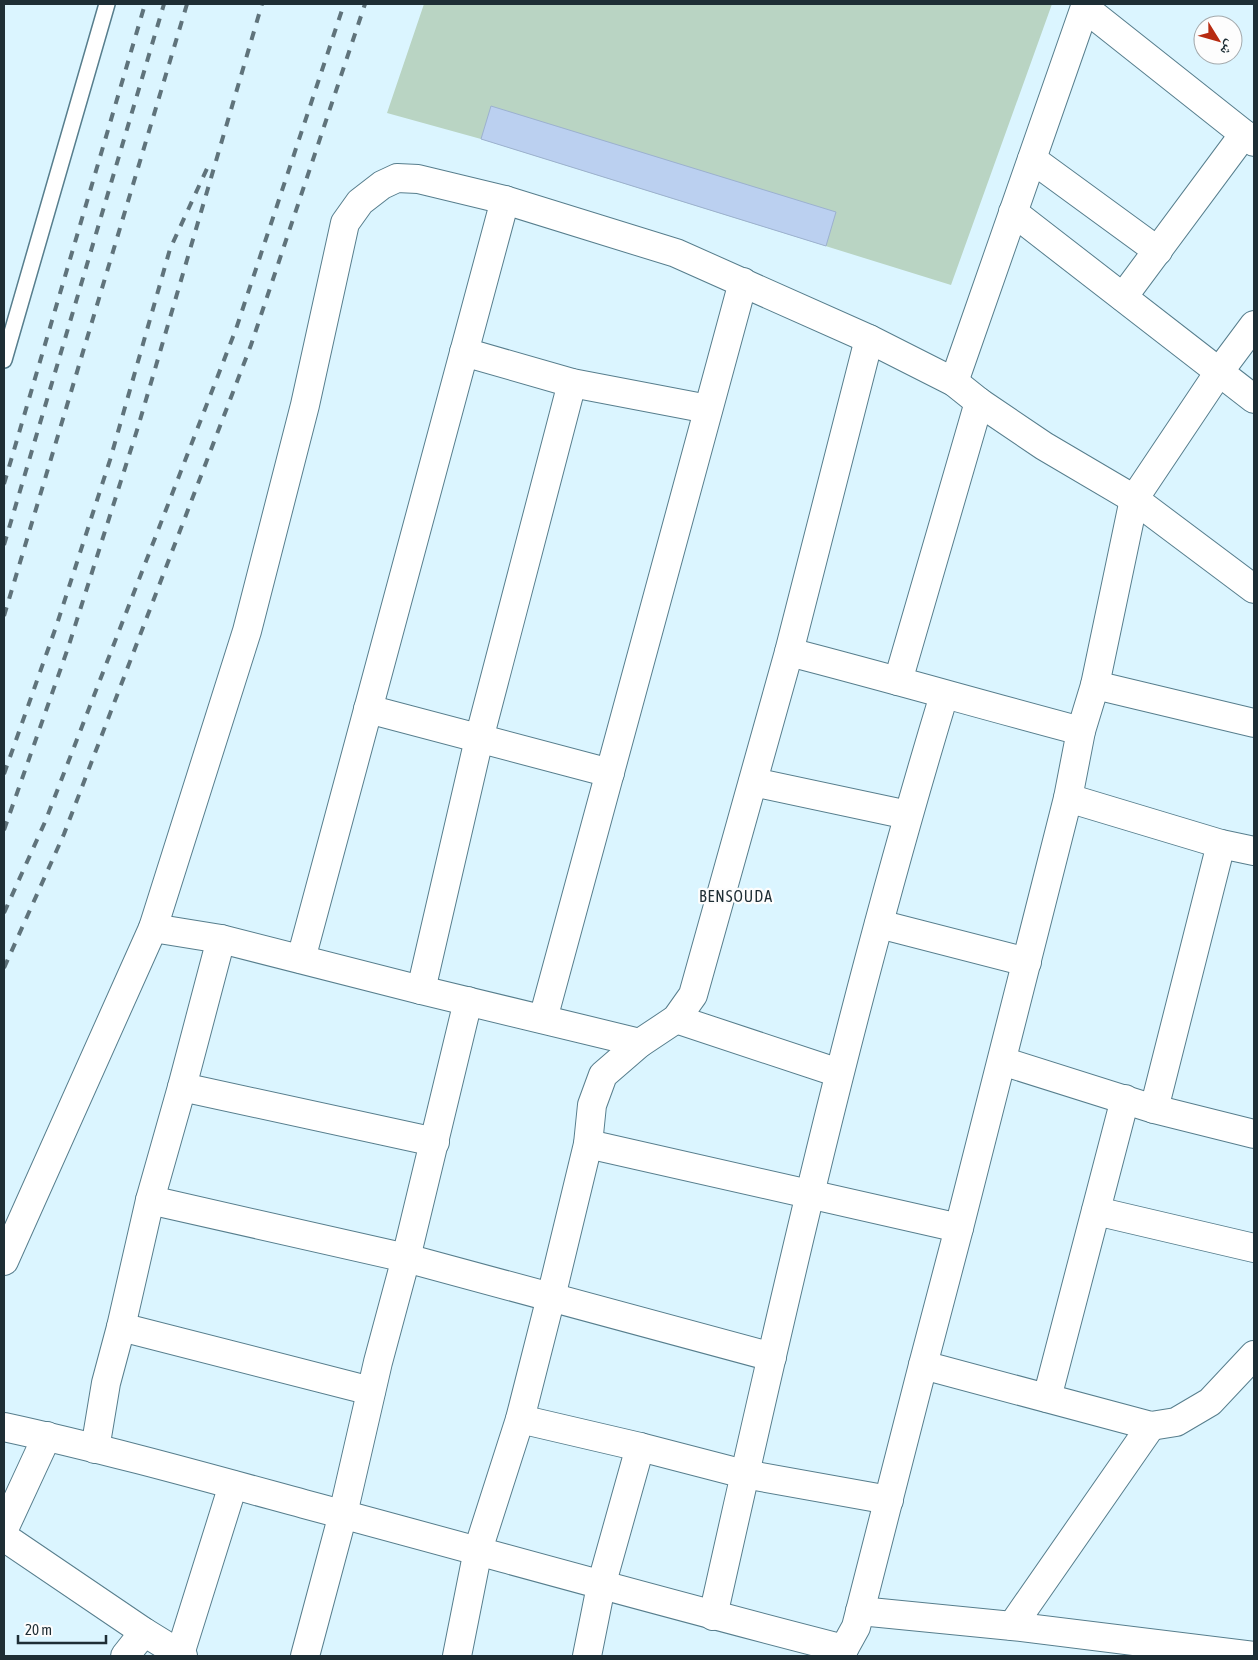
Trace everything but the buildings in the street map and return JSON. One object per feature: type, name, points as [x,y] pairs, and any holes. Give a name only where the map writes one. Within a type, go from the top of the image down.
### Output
[{"type":"street","points":[[954,382],[1086,6],[1249,138],[1123,297]]},
{"type":"street","points":[[1032,159],[1158,251]]},
{"type":"street","points":[[4,1261],[153,928],[247,632],[305,405],[346,223],[360,202],[382,185],[397,178],[418,179],[505,200],[676,252],[869,338],[954,382],[979,402],[1044,446],[1134,499],[1254,589]]},
{"type":"street","points":[[301,959],[505,200]]},
{"type":"street","points":[[1013,212],[1254,399]]},
{"type":"street","points":[[543,1019],[743,282]]},
{"type":"street","points":[[4,1427],[47,1436],[233,1484],[478,1550],[842,1653],[856,1627],[922,1365],[960,1228],[1068,798],[1081,731],[1095,685],[1134,499],[1219,372],[1254,324]]},
{"type":"street","points":[[457,1656],[478,1550],[520,1419],[551,1297],[588,1144],[592,1105],[603,1075],[640,1043],[676,1019],[693,995],[789,652],[869,338]]},
{"type":"street","points":[[464,352],[572,383],[708,409]]},
{"type":"street","points":[[421,990],[479,739],[572,383]]},
{"type":"street","points":[[898,680],[979,402]]},
{"type":"street","points":[[789,652],[1081,731]]},
{"type":"street","points":[[1095,685],[1254,723]]},
{"type":"street","points":[[712,1616],[839,1073],[908,815],[944,695]]},
{"type":"street","points":[[368,709],[610,773]]},
{"type":"street","points":[[753,782],[908,815]]},
{"type":"street","points":[[1068,798],[1221,844],[1254,851]]},
{"type":"street","points":[[1154,1109],[1221,844]]},
{"type":"street","points":[[878,924],[1027,962]]},
{"type":"street","points":[[153,928],[221,939],[640,1043]]},
{"type":"street","points":[[95,1449],[106,1383],[150,1200],[221,939]]},
{"type":"street","points":[[305,1656],[343,1514],[468,1001]]},
{"type":"street","points":[[676,1019],[839,1073]]},
{"type":"street","points":[[1002,1061],[1154,1109],[1254,1134]]},
{"type":"street","points":[[182,1086],[435,1142]]},
{"type":"street","points":[[1047,1398],[1125,1099]]},
{"type":"street","points":[[588,1144],[960,1228]]},
{"type":"street","points":[[150,1200],[406,1258],[772,1357]]},
{"type":"street","points":[[1096,1211],[1254,1248]]},
{"type":"street","points":[[121,1327],[372,1391]]},
{"type":"street","points":[[922,1365],[1151,1426],[1176,1422],[1210,1402],[1254,1355]]},
{"type":"street","points":[[520,1419],[744,1474],[889,1500]]},
{"type":"street","points":[[1012,1626],[1151,1426]]},
{"type":"street","points":[[4,1529],[47,1436]]},
{"type":"street","points":[[587,1656],[601,1586],[640,1447]]},
{"type":"street","points":[[4,1537],[144,1632],[182,1655],[233,1484]]},
{"type":"street","points":[[860,1611],[1012,1626],[1254,1656]]},
{"type":"street","points":[[125,1656],[144,1632]]},
{"type":"lane","points":[[4,360],[107,4]]},
{"type":"green space","points":[[424,4],[1052,4],[951,285],[481,139],[387,113]]},
{"type":"railway","points":[[4,484],[145,4]]},
{"type":"railway","points":[[4,545],[164,4]]},
{"type":"railway","points":[[4,616],[187,4]]},
{"type":"railway","points":[[4,830],[68,648],[138,427],[262,4]]},
{"type":"railway","points":[[4,913],[45,822],[236,329],[344,4]]},
{"type":"railway","points":[[4,968],[64,834],[251,345],[365,4]]},
{"type":"railway","points":[[4,774],[57,624],[110,460],[170,249],[210,162]]},
{"type":"district","name":"BENSOUDA","points":[[736,896]]}]
